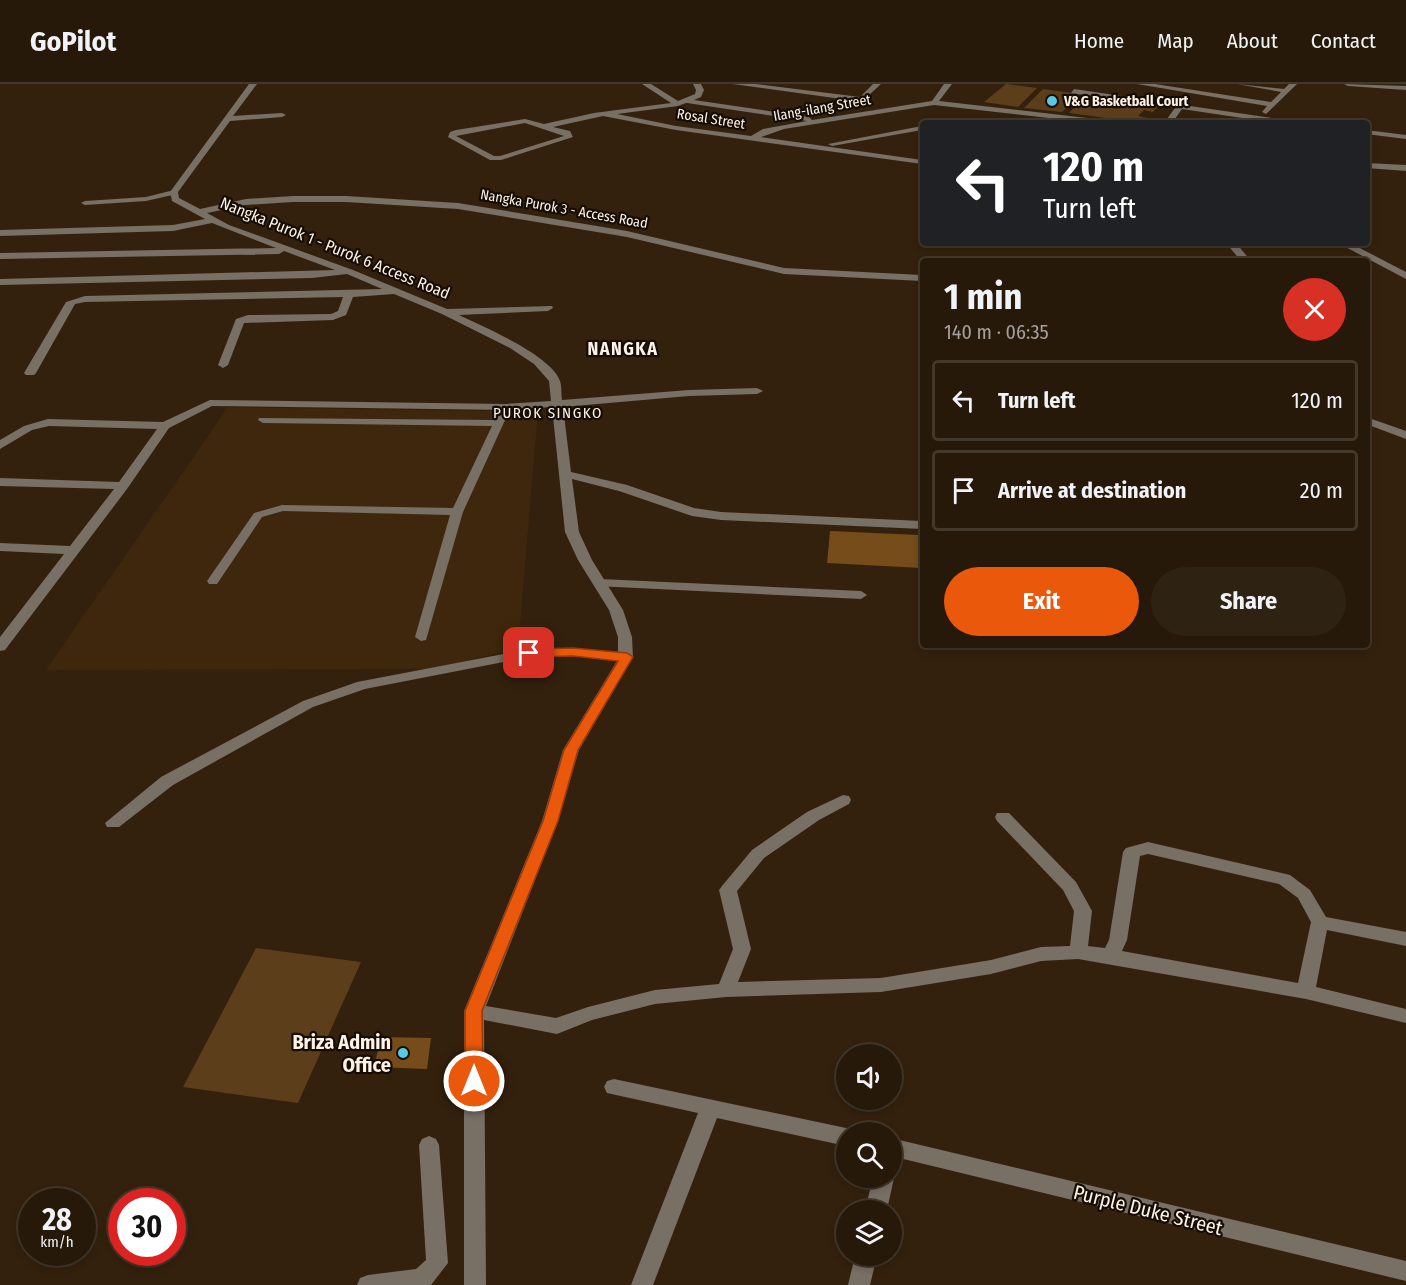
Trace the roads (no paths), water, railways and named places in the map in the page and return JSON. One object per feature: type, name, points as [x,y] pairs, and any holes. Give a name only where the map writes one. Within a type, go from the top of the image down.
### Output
[{"type":"street","points":[[174,192],[253,84]]},
{"type":"street","points":[[646,84],[678,104]]},
{"type":"street","points":[[545,126],[567,133],[569,137],[501,158],[493,158],[453,137],[456,132],[513,122],[525,121],[545,126],[604,114],[678,104],[698,95],[700,90],[697,84]]},
{"type":"street","points":[[737,84],[862,99]]},
{"type":"street","points":[[844,117],[877,84]]},
{"type":"street","points":[[934,103],[948,84]]},
{"type":"street","points":[[1141,84],[1273,105]]},
{"type":"street","points":[[1241,84],[1286,91]]},
{"type":"street","points":[[1258,120],[1293,84]]},
{"type":"street","points":[[1348,84],[1406,88]]},
{"type":"street","points":[[1074,91],[1252,120]]},
{"type":"street","points":[[687,101],[822,120]]},
{"type":"street","name":"Ilang-ilang Street","points":[[752,139],[766,131],[934,103],[1086,120]]},
{"type":"street","points":[[1170,120],[1180,107]]},
{"type":"street","name":"Rosal Street","points":[[604,114],[752,139],[920,162]]},
{"type":"street","points":[[226,119],[282,115]]},
{"type":"street","points":[[817,147],[920,128]]},
{"type":"street","points":[[1370,132],[1406,137]]},
{"type":"street","points":[[902,159],[920,154]]},
{"type":"street","points":[[1370,165],[1406,168]]},
{"type":"street","name":"Nangka Purok 1 - Purok 6 Access Road","points":[[174,192],[175,200],[226,227],[350,272],[446,312],[514,346],[538,362],[554,380],[572,532],[585,560],[616,610],[625,637],[627,657]]},
{"type":"street","name":"Nangka Purok 3 - Access Road","points":[[199,212],[246,201],[293,199],[346,199],[458,206],[627,234],[784,271],[920,278]]},
{"type":"street","points":[[0,233],[173,228],[213,220]]},
{"type":"street","points":[[1234,246],[1244,258]]},
{"type":"street","points":[[1349,246],[1406,276]]},
{"type":"street","points":[[0,256],[288,251]]},
{"type":"street","points":[[0,282],[312,275],[350,272]]},
{"type":"street","points":[[30,373],[71,302],[85,299],[396,291]]},
{"type":"street","points":[[223,365],[240,321],[248,318],[333,317],[342,313],[349,294]]},
{"type":"street","points":[[446,312],[548,308]]},
{"type":"street","points":[[0,445],[28,428],[48,422],[165,426],[210,404],[506,407],[689,393],[757,391]]},
{"type":"street","points":[[1370,422],[1406,435]]},
{"type":"street","points":[[0,647],[123,486],[165,426]]},
{"type":"street","points":[[565,474],[623,488],[692,512],[721,516],[920,525]]},
{"type":"street","points":[[0,482],[123,486]]},
{"type":"street","points":[[0,548],[74,550]]},
{"type":"street","points":[[0,621],[18,621]]},
{"type":"street","points":[[113,823],[167,781],[308,704],[362,685],[529,653],[573,652],[627,657],[571,750],[550,821],[474,1011],[475,1285]]},
{"type":"street","points":[[726,990],[742,949],[728,890],[758,854],[813,816],[843,801]]},
{"type":"street","points":[[1003,817],[1070,886],[1083,911],[1078,951]]},
{"type":"street","points":[[1111,956],[1118,940],[1132,852],[1148,848],[1284,879],[1304,894],[1320,922],[1306,992]]},
{"type":"street","points":[[1320,922],[1406,939]]},
{"type":"street","points":[[474,1011],[556,1026],[588,1014],[655,997],[726,990],[881,985],[991,966],[1041,954],[1078,951],[1306,992],[1406,1016]]},
{"type":"street","points":[[614,1087],[836,1135]]},
{"type":"street","points":[[642,1285],[711,1107]]},
{"type":"street","points":[[368,1285],[422,1279],[437,1263],[429,1145]]},
{"type":"street","name":"Purple Duke Street","points":[[902,1150],[1406,1271]]},
{"type":"street","points":[[859,1285],[864,1266]]},
{"type":"lane","points":[[85,203],[146,199],[174,192]]},
{"type":"lane","points":[[421,637],[457,512],[506,407]]},
{"type":"lane","points":[[263,420],[499,423]]},
{"type":"lane","points":[[213,581],[258,515],[282,508],[457,512]]},
{"type":"lane","points":[[600,583],[861,595]]},
{"type":"place","name":"V&G Basketball Court","points":[[1052,101]]},
{"type":"place","name":"Briza Admin Office","points":[[403,1053]]},
{"type":"district","name":"NANGKA","points":[[623,349]]},
{"type":"district","name":"PUROK SINGKO","points":[[548,413]]}]
